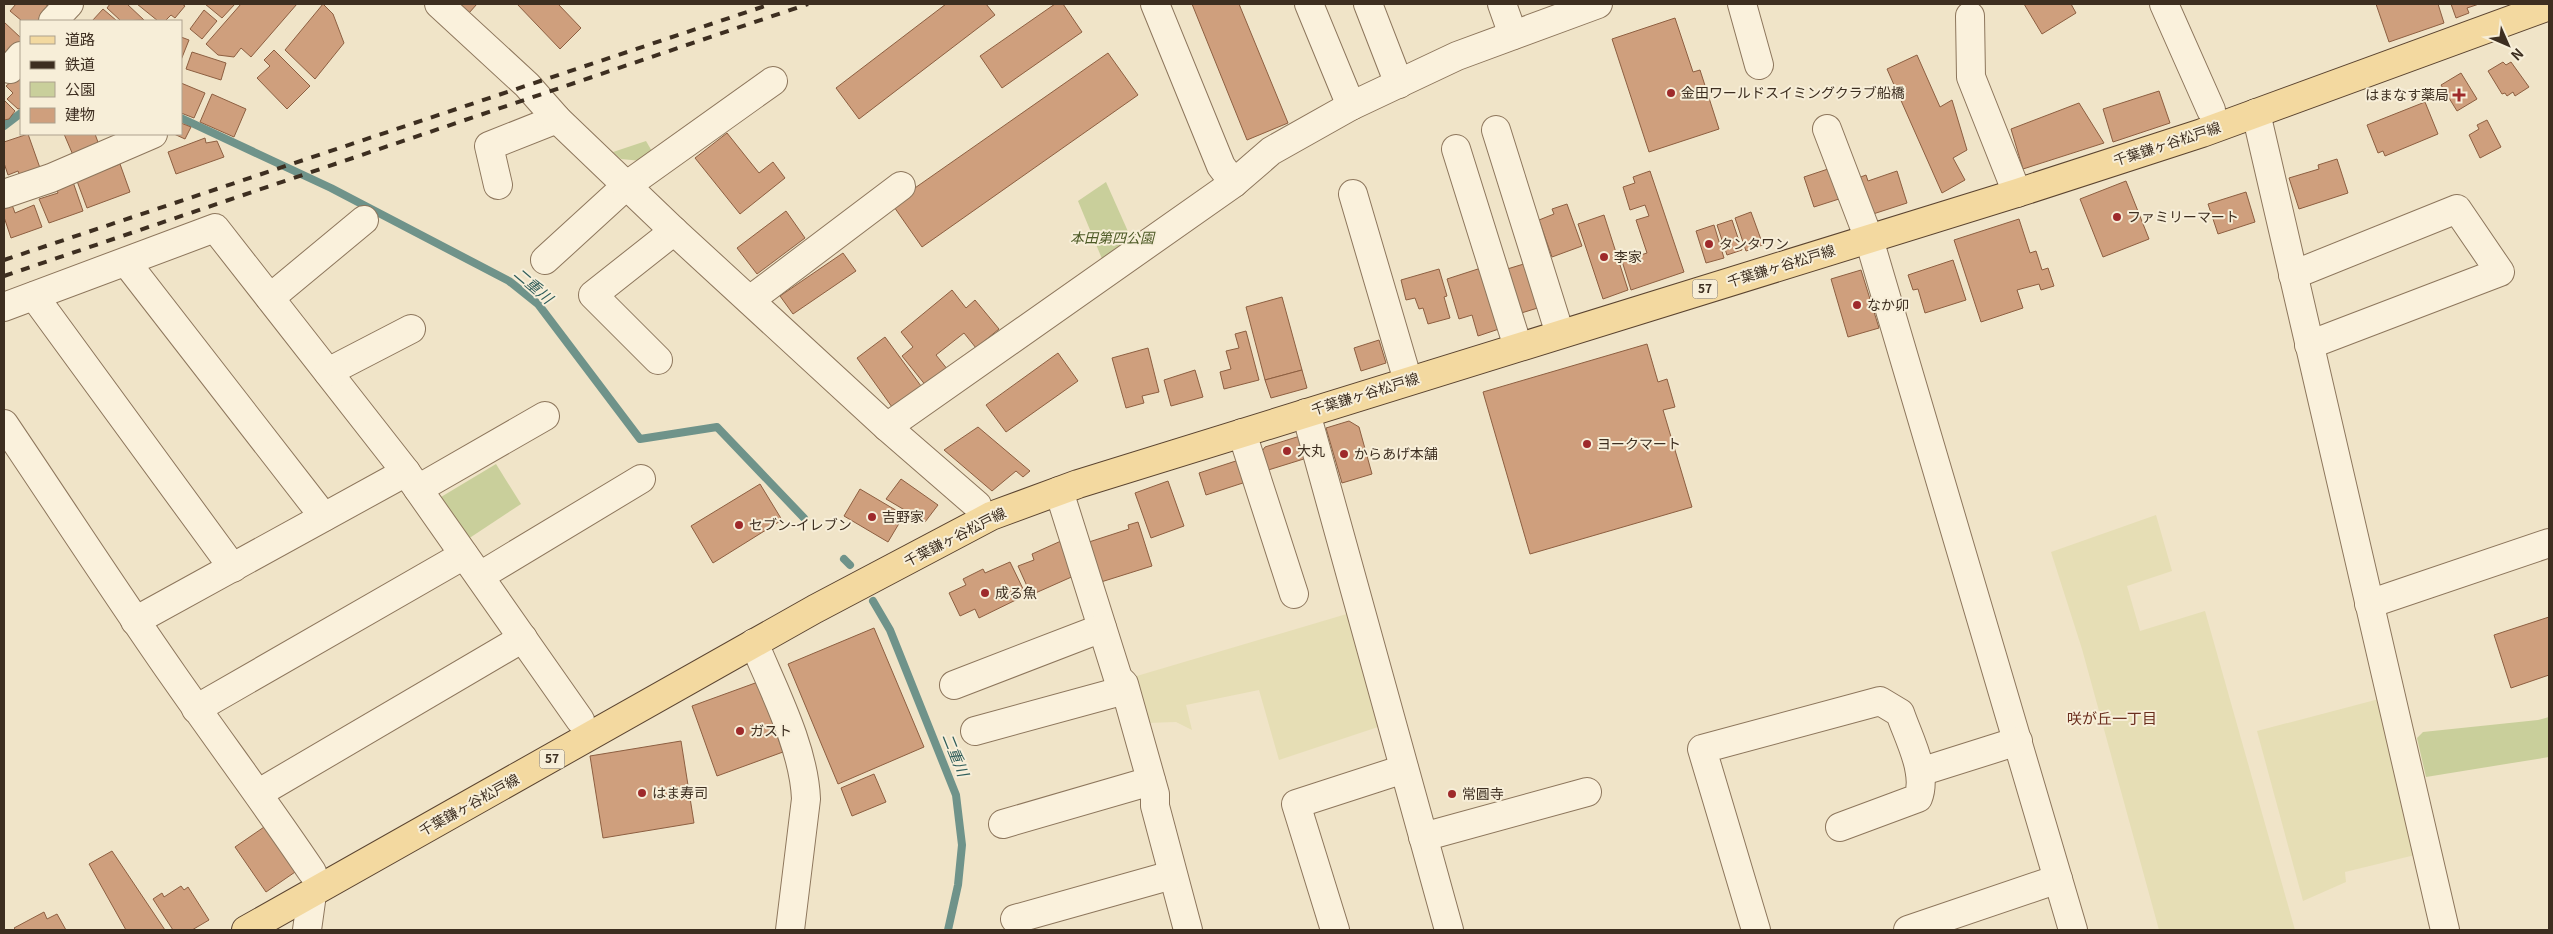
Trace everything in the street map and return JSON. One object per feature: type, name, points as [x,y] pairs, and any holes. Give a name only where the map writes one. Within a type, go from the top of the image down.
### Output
[{"type":"main road","name":"千葉鎌ヶ谷松戸線","points":[[246,930],[312,883],[862,584],[991,516],[1059,491],[1242,433],[2017,193],[2256,113],[2549,6]]},
{"type":"street","points":[[54,20],[69,4]]},
{"type":"street","points":[[439,4],[527,86],[557,119],[626,186],[888,427],[977,505]]},
{"type":"street","points":[[1155,4],[1221,166],[1234,183]]},
{"type":"street","points":[[1309,4],[1351,106]]},
{"type":"street","points":[[1368,4],[1399,84]]},
{"type":"street","points":[[1502,4],[1513,35]]},
{"type":"street","points":[[888,427],[1234,183],[1271,151],[1351,106],[1457,56],[1598,4]]},
{"type":"street","points":[[1742,4],[1759,65]]},
{"type":"street","points":[[2164,4],[2211,110]]},
{"type":"street","points":[[1970,16],[1971,77],[2017,193]]},
{"type":"street","points":[[545,260],[626,186],[773,81]]},
{"type":"street","points":[[2256,113],[2369,604],[2399,722],[2445,930]]},
{"type":"street","points":[[498,185],[489,146],[557,119]]},
{"type":"street","points":[[1827,129],[1869,239],[2073,930]]},
{"type":"street","points":[[1496,130],[1560,334]]},
{"type":"street","points":[[4,194],[51,178],[151,135]]},
{"type":"street","points":[[1456,149],[1518,347]]},
{"type":"street","points":[[750,300],[901,186]]},
{"type":"street","points":[[1353,194],[1408,381]]},
{"type":"street","points":[[2293,275],[2457,209],[2500,272],[2309,344]]},
{"type":"street","points":[[270,298],[364,220]]},
{"type":"street","points":[[4,307],[215,228],[412,480],[580,720]]},
{"type":"street","points":[[658,360],[593,295],[674,230]]},
{"type":"street","points":[[126,262],[324,517]]},
{"type":"street","points":[[34,296],[233,568]]},
{"type":"street","points":[[328,372],[410,329]]},
{"type":"street","points":[[1306,413],[1449,930]]},
{"type":"street","points":[[136,622],[324,517],[412,480],[545,416]]},
{"type":"street","points":[[4,424],[196,709],[260,793],[312,883],[307,930]]},
{"type":"street","points":[[1242,433],[1294,594]]},
{"type":"street","points":[[480,576],[641,479]]},
{"type":"street","points":[[1059,491],[1118,678],[1125,690],[1151,782],[1172,875],[1188,930]]},
{"type":"street","points":[[2369,604],[2549,543]]},
{"type":"street","points":[[196,709],[464,555]]},
{"type":"street","points":[[954,685],[1102,628]]},
{"type":"street","points":[[260,793],[523,638]]},
{"type":"street","points":[[754,643],[790,733],[805,779],[806,799],[790,930]]},
{"type":"street","points":[[975,731],[1125,690]]},
{"type":"street","points":[[1756,930],[1702,749],[1880,701],[1900,713],[1920,772],[1920,792],[1918,798],[1840,827]]},
{"type":"street","points":[[1920,772],[2018,741]]},
{"type":"street","points":[[1335,930],[1296,804],[1404,769]]},
{"type":"street","points":[[1003,824],[1151,782]]},
{"type":"street","points":[[1423,837],[1587,792]]},
{"type":"street","points":[[1015,919],[1172,875]]},
{"type":"street","points":[[1908,930],[2058,879]]},
{"type":"shaded area","points":[[2156,515],[2172,571],[2127,586],[2140,631],[2205,611],[2295,930],[2159,930],[2082,649],[2051,552]]},
{"type":"shaded area","points":[[1350,613],[1381,726],[1279,760],[1259,690],[1186,705],[1192,730],[1176,722],[1147,723],[1130,678]]},
{"type":"shaded area","points":[[2379,699],[2415,855],[2345,872],[2346,882],[2303,901],[2257,731]]},
{"type":"green space","points":[[646,141],[653,153],[642,161],[621,159],[613,152]]},
{"type":"green space","name":"本田第四公園","points":[[1106,182],[1134,245],[1105,266],[1078,201]]},
{"type":"green space","points":[[496,464],[521,504],[465,541],[436,500]]},
{"type":"green space","points":[[2549,717],[2549,757],[2426,777],[2417,738],[2423,732],[2538,720]]},
{"type":"building","points":[[16,4],[45,4],[50,7],[38,20],[21,20],[10,11]]},
{"type":"building","points":[[110,4],[127,4],[144,20],[120,20],[107,8]]},
{"type":"building","points":[[137,4],[182,4],[185,6],[175,18],[171,15],[166,20],[157,20]]},
{"type":"building","points":[[205,4],[235,4],[222,18]]},
{"type":"building","points":[[241,4],[297,4],[251,57],[241,48],[234,57],[218,55],[206,44]]},
{"type":"building","points":[[323,4],[333,14],[344,43],[315,79],[285,50]]},
{"type":"building","points":[[460,4],[477,4],[469,13]]},
{"type":"building","points":[[517,4],[558,4],[581,28],[560,49]]},
{"type":"building","points":[[946,4],[986,4],[995,15],[859,119],[836,88]]},
{"type":"building","points":[[1055,4],[1063,4],[1082,32],[1002,88],[980,56]]},
{"type":"building","points":[[1192,4],[1239,4],[1288,123],[1247,140]]},
{"type":"building","points":[[2024,4],[2071,4],[2076,13],[2042,34]]},
{"type":"building","points":[[2376,4],[2438,4],[2444,23],[2389,42]]},
{"type":"building","points":[[2451,4],[2479,4],[2467,8],[2469,13],[2456,18]]},
{"type":"building","points":[[103,9],[116,20],[93,20]]},
{"type":"building","points":[[204,10],[217,21],[202,39],[190,29]]},
{"type":"building","points":[[1675,18],[1693,72],[1700,70],[1719,129],[1649,152],[1612,39]]},
{"type":"building","points":[[4,22],[20,37],[20,42],[4,60]]},
{"type":"building","points":[[182,37],[189,40],[182,58]]},
{"type":"building","points":[[274,50],[310,86],[287,109],[257,78],[270,66],[264,60]]},
{"type":"building","points":[[192,52],[226,63],[221,80],[186,69]]},
{"type":"building","points":[[1108,53],[1138,95],[922,247],[892,204]]},
{"type":"building","points":[[1917,55],[1940,107],[1952,100],[1967,150],[1953,158],[1965,180],[1942,193],[1887,69]]},
{"type":"building","points":[[2503,62],[2506,65],[2511,62],[2529,87],[2515,96],[2513,92],[2507,96],[2505,93],[2502,94],[2488,71]]},
{"type":"building","points":[[2461,73],[2477,99],[2457,111],[2441,85]]},
{"type":"building","points":[[17,77],[20,80],[20,108],[18,109],[7,99],[13,93],[6,86]]},
{"type":"building","points":[[182,83],[205,93],[194,118],[182,113]]},
{"type":"building","points":[[2159,91],[2170,123],[2113,142],[2103,109]]},
{"type":"building","points":[[212,94],[246,109],[234,137],[200,122]]},
{"type":"building","points":[[4,100],[15,111],[9,119],[4,120]]},
{"type":"building","points":[[2425,102],[2438,134],[2385,156],[2383,151],[2378,153],[2367,125]]},
{"type":"building","points":[[2079,103],[2104,143],[2023,169],[2011,129]]},
{"type":"building","points":[[2487,120],[2501,147],[2480,158],[2469,135],[2479,129],[2477,125]]},
{"type":"building","points":[[182,123],[191,127],[185,139],[176,135],[182,135]]},
{"type":"building","points":[[727,133],[759,173],[773,162],[785,178],[740,214],[695,158]]},
{"type":"building","points":[[28,135],[40,168],[20,176],[18,171],[8,175],[4,163],[4,142]]},
{"type":"building","points":[[64,135],[95,135],[99,145],[73,155]]},
{"type":"building","points":[[205,138],[206,143],[217,141],[224,157],[176,174],[168,152]]},
{"type":"building","points":[[2337,159],[2348,193],[2299,209],[2289,178],[2319,169],[2318,165]]},
{"type":"building","points":[[120,164],[130,192],[87,208],[77,181]]},
{"type":"building","points":[[1828,169],[1839,199],[1814,207],[1804,177]]},
{"type":"building","points":[[1650,171],[1684,272],[1631,290],[1622,261],[1647,253],[1636,220],[1649,216],[1645,205],[1630,210],[1623,187],[1635,183],[1633,177]]},
{"type":"building","points":[[1897,171],[1907,203],[1870,215],[1858,178],[1866,175],[1868,181]]},
{"type":"building","points":[[2126,181],[2149,239],[2103,257],[2080,199]]},
{"type":"building","points":[[73,182],[83,211],[49,223],[39,199],[58,193],[56,188]]},
{"type":"building","points":[[2246,192],[2255,222],[2218,234],[2208,204]]},
{"type":"building","points":[[11,202],[15,213],[34,205],[42,227],[11,238],[4,217],[4,205]]},
{"type":"building","points":[[1567,204],[1582,246],[1552,257],[1539,220],[1554,214],[1552,209]]},
{"type":"building","points":[[786,211],[805,238],[757,274],[737,248]]},
{"type":"building","points":[[1751,212],[1763,245],[1746,251],[1735,218]]},
{"type":"building","points":[[1604,215],[1628,290],[1603,299],[1578,224]]},
{"type":"building","points":[[2019,219],[2030,253],[2036,251],[2042,270],[2048,268],[2054,286],[2041,290],[2039,284],[2017,290],[2023,308],[1981,322],[1954,240]]},
{"type":"building","points":[[1732,220],[1742,250],[1727,255],[1717,225]]},
{"type":"building","points":[[1714,225],[1724,258],[1706,263],[1696,231]]},
{"type":"building","points":[[843,253],[856,271],[793,314],[780,296]]},
{"type":"building","points":[[1953,260],[1966,300],[1925,313],[1918,289],[1913,290],[1908,275]]},
{"type":"building","points":[[1527,263],[1541,307],[1518,314],[1504,270]]},
{"type":"building","points":[[1481,268],[1499,329],[1478,336],[1472,315],[1459,319],[1447,279]]},
{"type":"building","points":[[1439,269],[1447,296],[1444,297],[1450,318],[1428,324],[1423,308],[1419,309],[1415,298],[1406,300],[1401,280]]},
{"type":"building","points":[[1861,270],[1879,328],[1848,337],[1831,279]]},
{"type":"building","points":[[952,290],[966,308],[975,300],[999,329],[976,348],[964,333],[936,355],[948,370],[927,387],[902,356],[913,347],[901,332]]},
{"type":"building","points":[[1282,297],[1302,370],[1265,380],[1246,307]]},
{"type":"building","points":[[1246,331],[1259,380],[1224,389],[1220,372],[1231,369],[1226,351],[1239,348],[1235,334]]},
{"type":"building","points":[[885,337],[921,386],[892,407],[857,358]]},
{"type":"building","points":[[1379,340],[1386,363],[1361,371],[1354,348]]},
{"type":"building","points":[[1647,344],[1658,382],[1667,379],[1675,407],[1663,410],[1692,507],[1530,554],[1483,392]]},
{"type":"building","points":[[1148,348],[1159,392],[1142,396],[1144,403],[1126,408],[1112,358]]},
{"type":"building","points":[[1058,353],[1078,381],[1006,432],[986,405]]},
{"type":"building","points":[[1195,370],[1203,397],[1171,406],[1164,380]]},
{"type":"building","points":[[1302,370],[1307,388],[1271,398],[1265,380]]},
{"type":"building","points":[[1349,421],[1359,427],[1372,474],[1342,483],[1326,428]]},
{"type":"building","points":[[978,427],[1030,471],[1023,477],[1016,471],[992,491],[944,450]]},
{"type":"building","points":[[1300,436],[1307,458],[1265,471],[1260,454],[1265,447]]},
{"type":"building","points":[[1242,459],[1249,481],[1206,495],[1199,473]]},
{"type":"building","points":[[901,479],[938,505],[925,522],[886,499]]},
{"type":"building","points":[[1168,481],[1184,526],[1151,538],[1135,493]]},
{"type":"building","points":[[760,484],[782,520],[713,563],[691,526]]},
{"type":"building","points":[[860,489],[904,515],[888,542],[844,516]]},
{"type":"building","points":[[1138,522],[1152,566],[1101,582],[1089,542],[1129,529],[1128,525]]},
{"type":"building","points":[[1061,541],[1076,575],[1031,595],[1018,566],[1034,560],[1032,554]]},
{"type":"building","points":[[1010,562],[1026,595],[979,618],[975,609],[960,616],[949,593],[966,585],[963,579],[983,569],[985,573]]},
{"type":"building","points":[[2549,617],[2549,675],[2511,688],[2494,635]]},
{"type":"building","points":[[874,628],[924,747],[838,784],[788,664]]},
{"type":"building","points":[[758,682],[783,752],[717,776],[692,706]]},
{"type":"building","points":[[681,741],[694,823],[603,838],[590,756]]},
{"type":"building","points":[[874,774],[886,802],[852,816],[841,788]]},
{"type":"building","points":[[267,825],[298,870],[266,892],[235,847]]},
{"type":"building","points":[[112,851],[165,930],[126,930],[89,864]]},
{"type":"building","points":[[181,886],[184,890],[188,887],[209,920],[192,930],[173,930],[153,899],[162,893],[164,897]]},
{"type":"building","points":[[44,912],[47,919],[57,914],[66,930],[16,930],[14,928]]},
{"type":"waterway","name":"二重川","points":[[4,126],[20,114]]},
{"type":"waterway","name":"二重川","points":[[182,118],[331,188],[509,281],[538,304],[640,439],[717,427],[804,518]]},
{"type":"waterway","name":"二重川","points":[[844,559],[850,565]]},
{"type":"waterway","name":"二重川","points":[[873,601],[890,630],[956,795],[962,845],[958,885],[948,930]]},
{"type":"railway","points":[[4,260],[771,4]]},
{"type":"railway","points":[[4,276],[808,4]]},
{"type":"place","name":"金田ワールドスイミングクラブ船橋","points":[[1671,93]]},
{"type":"place","name":"はまなす薬局","points":[[2459,95]]},
{"type":"place","name":"ファミリーマート","points":[[2117,217]]},
{"type":"place","name":"タンタワン","points":[[1709,244]]},
{"type":"place","name":"李家","points":[[1604,257]]},
{"type":"place","name":"なか卯","points":[[1857,305]]},
{"type":"place","name":"ヨークマート","points":[[1587,444]]},
{"type":"place","name":"大丸","points":[[1287,451]]},
{"type":"place","name":"からあげ本舗","points":[[1344,454]]},
{"type":"place","name":"吉野家","points":[[872,517]]},
{"type":"place","name":"セブン-イレブン","points":[[739,525]]},
{"type":"place","name":"成る魚","points":[[985,593]]},
{"type":"place","name":"ガスト","points":[[740,731]]},
{"type":"place","name":"はま寿司","points":[[642,793]]},
{"type":"place","name":"常圓寺","points":[[1452,794]]},
{"type":"district","name":"咲が丘一丁目","points":[[2112,719]]}]
